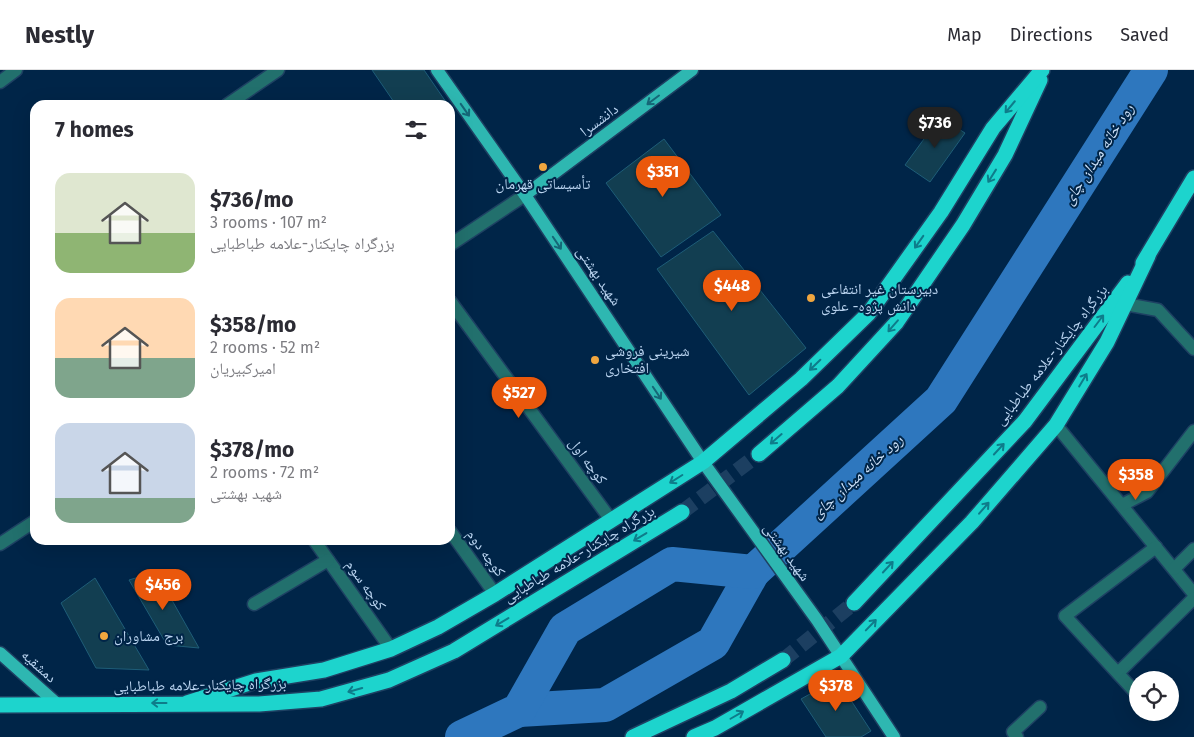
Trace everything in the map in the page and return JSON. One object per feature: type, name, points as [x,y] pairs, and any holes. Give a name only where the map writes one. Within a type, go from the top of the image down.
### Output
[{"type":"highway","points":[[759,454],[838,386],[896,323],[963,225],[1006,155],[1043,70]]},
{"type":"highway","points":[[187,704],[256,681],[324,670],[391,648],[438,627],[495,594],[703,462],[801,379],[869,313],[941,212],[993,128],[1043,70]]},
{"type":"highway","name":"بزرگراه چایکنار-علامه طباطبایی","points":[[854,603],[1025,421],[1148,256],[1194,178]]},
{"type":"highway","points":[[694,737],[715,728],[841,656],[972,522],[1056,425],[1107,342],[1148,256]]},
{"type":"highway","name":"بزرگراه چایکنار-علامه طباطبایی","points":[[0,705],[56,703],[259,704],[321,699],[390,680],[454,651],[682,512]]},
{"type":"highway","points":[[632,737],[731,691],[783,660]]},
{"type":"main road","name":"شهید بهشتى","points":[[437,70],[525,195],[731,502]]},
{"type":"main road","name":"دانشسرا","points":[[525,195],[678,74],[692,70]]},
{"type":"main road","name":"شهید بهشتی","points":[[731,502],[841,656]]},
{"type":"main road","name":"دمشقیه","points":[[0,654],[56,703]]},
{"type":"main road","points":[[841,656],[889,735]]},
{"type":"street","points":[[0,82],[16,70]]},
{"type":"street","points":[[234,100],[278,70]]},
{"type":"street","points":[[455,242],[525,195]]},
{"type":"street","points":[[1125,304],[1158,310],[1194,349]]},
{"type":"street","name":"کوچه اول","points":[[455,308],[611,520]]},
{"type":"street","points":[[1056,425],[1194,594]]},
{"type":"street","points":[[1122,505],[1148,492],[1194,432]]},
{"type":"street","points":[[0,544],[30,524]]},
{"type":"street","name":"کوچه دوم","points":[[455,539],[495,594]]},
{"type":"street","name":"کوچه سوم","points":[[318,545],[391,648]]},
{"type":"street","points":[[1129,685],[1065,616],[1156,547]]},
{"type":"street","points":[[1174,569],[1194,549]]},
{"type":"street","points":[[254,604],[328,560]]},
{"type":"street","points":[[1118,673],[1194,598]]},
{"type":"street","points":[[1017,737],[1013,732],[1040,707]]},
{"type":"building","points":[[372,70],[424,70],[445,100],[393,100]]},
{"type":"building","points":[[940,117],[965,133],[930,182],[905,165]]},
{"type":"building","points":[[664,139],[721,215],[661,257],[606,183]]},
{"type":"building","points":[[713,231],[806,348],[749,395],[657,269]]},
{"type":"building","points":[[156,572],[199,648],[167,645],[129,580]]},
{"type":"building","name":"برج مشاوران","points":[[95,578],[149,670],[96,668],[61,603]]},
{"type":"building","points":[[837,679],[871,731],[861,737],[826,737],[801,699]]},
{"type":"waterway","name":"رود خانه میدان چای","points":[[462,737],[519,710],[565,629],[672,564],[753,572],[941,400],[1151,70]]},
{"type":"waterway","points":[[519,710],[605,705],[713,643],[753,572]]},
{"type":"tunnel","points":[[682,512],[759,454]]},
{"type":"tunnel","points":[[783,660],[854,603]]},
{"type":"place","name":"تأسیساتی قهرمان","points":[[543,167]]},
{"type":"place","name":"دبیرستان غیر انتفاعی دانش پژوه- علوی","points":[[811,298]]},
{"type":"place","name":"شیرینی فروشی افتخاری","points":[[595,360]]},
{"type":"place","name":"برج مشاوران","points":[[104,636]]}]
